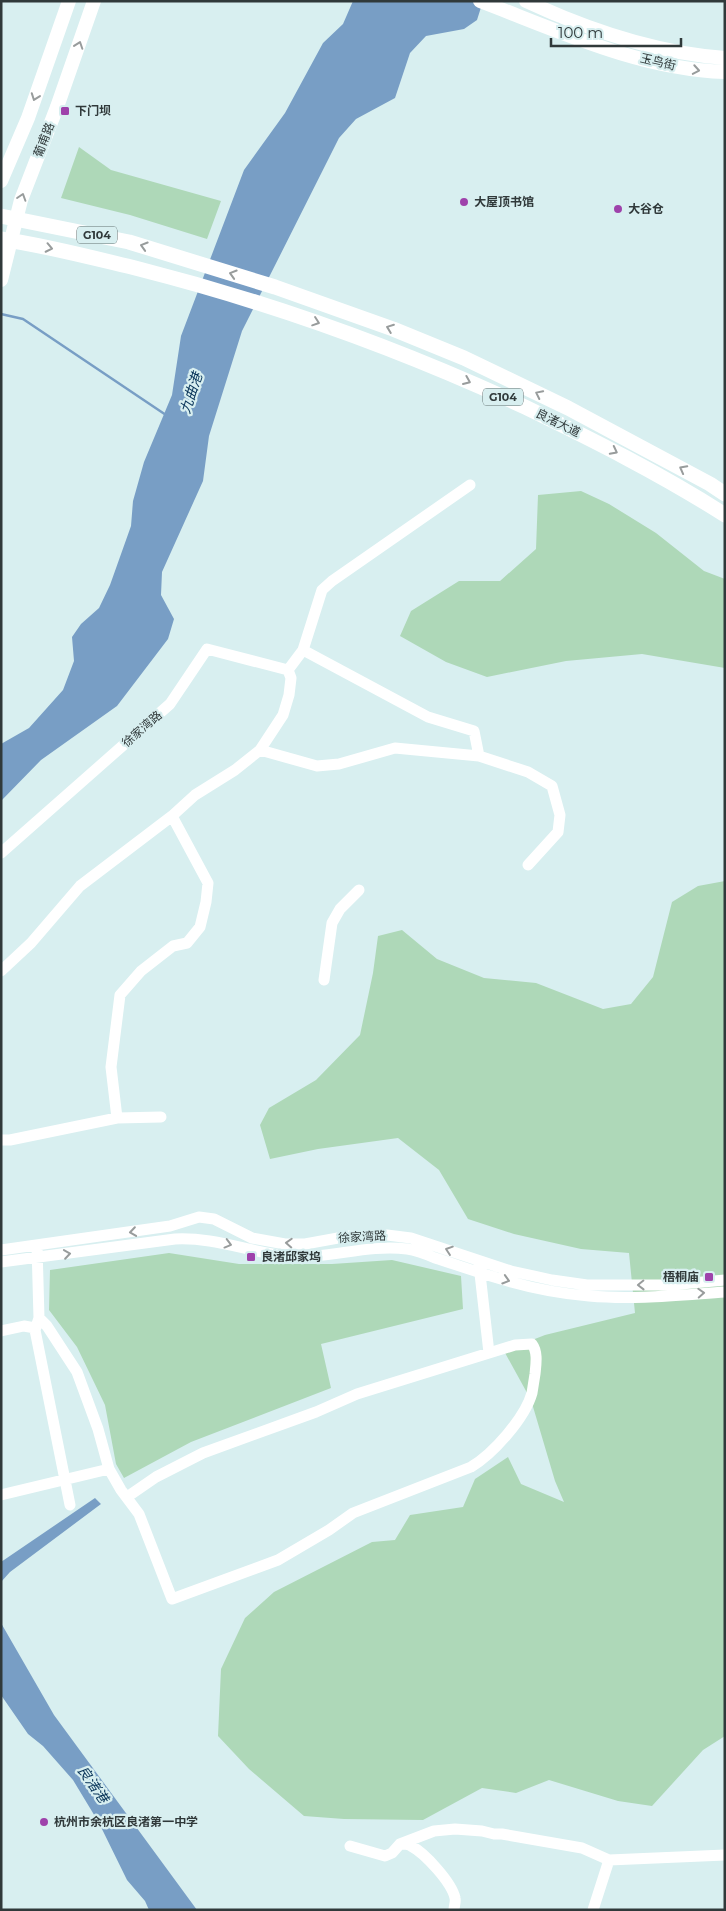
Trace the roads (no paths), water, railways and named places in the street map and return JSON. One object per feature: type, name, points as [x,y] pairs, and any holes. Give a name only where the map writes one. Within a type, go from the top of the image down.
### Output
[{"type":"highway","name":"G104","points":[[1,216],[17,219]]},
{"type":"highway","name":"良渚大道","points":[[17,219],[130,242],[340,309],[464,358],[568,408],[710,484],[725,494]]},
{"type":"highway","name":"良渚大道","points":[[6,240],[86,256],[186,281],[270,306],[383,345],[477,385],[562,425],[634,462],[725,515]]},
{"type":"main road","name":"葡甫路","points":[[1,181],[28,118],[69,1]]},
{"type":"main road","name":"葡甫路","points":[[2,279],[6,240],[17,219],[21,200],[57,108],[94,1]]},
{"type":"main road","name":"玉鸟街","points":[[480,1],[539,24],[630,55],[690,69],[725,72]]},
{"type":"main road","name":"玉鸟街","points":[[526,1],[544,6],[586,26],[656,48],[701,57],[725,58]]},
{"type":"street","points":[[539,24],[544,6]]},
{"type":"street","points":[[1,971],[30,943],[80,886],[172,816],[195,795],[235,770],[260,750],[283,715],[289,695],[291,678],[288,670],[303,650],[322,590],[332,581],[470,485]]},
{"type":"street","name":"徐家湾路","points":[[1,853],[170,704],[207,649],[288,670]]},
{"type":"street","points":[[303,650],[428,717],[474,731],[479,756]]},
{"type":"street","points":[[260,750],[317,766],[339,764],[395,748],[479,756],[528,772],[552,786],[560,815],[558,832],[528,865]]},
{"type":"street","points":[[117,1118],[111,1067],[120,994],[141,972],[173,946],[187,943],[200,927],[206,902],[208,883],[172,816]]},
{"type":"street","points":[[324,980],[332,923],[340,909],[359,890]]},
{"type":"street","points":[[1,1140],[10,1140],[117,1118],[161,1117]]},
{"type":"street","name":"徐家湾路","points":[[1,1250],[170,1226],[199,1217],[214,1219],[252,1238],[285,1244],[305,1244],[349,1236],[387,1235],[411,1238],[511,1271],[587,1285],[670,1284],[725,1280]]},
{"type":"street","name":"徐家湾路","points":[[1,1262],[188,1239],[219,1242],[253,1251],[301,1258],[365,1248],[387,1247],[410,1249],[510,1282],[548,1291],[620,1298],[725,1292]]},
{"type":"street","points":[[37,1246],[37,1323],[70,1506]]},
{"type":"street","points":[[478,1260],[489,1353]]},
{"type":"street","points":[[1,1331],[37,1323],[48,1326],[77,1372],[98,1429],[109,1469],[121,1490],[139,1514],[172,1599],[278,1560],[329,1530],[353,1513],[483,1460],[526,1407],[532,1394],[536,1364],[535,1349],[532,1344],[515,1345],[357,1394],[316,1412],[203,1453],[156,1476],[128,1498]]},
{"type":"street","points":[[1,1496],[109,1469]]},
{"type":"street","points":[[350,1846],[385,1856],[392,1853],[400,1844],[434,1830],[455,1829],[482,1831],[582,1848],[609,1860],[725,1855]]},
{"type":"street","points":[[400,1844],[410,1845],[442,1875],[453,1893],[455,1900],[454,1910]]},
{"type":"street","points":[[593,1910],[609,1860]]},
{"type":"water","name":"九曲港","points":[[353,1],[483,1],[477,20],[464,29],[426,36],[410,53],[395,98],[356,119],[339,138],[242,331],[209,436],[203,481],[162,572],[161,595],[174,619],[168,639],[117,706],[41,760],[1,801],[1,744],[29,728],[63,690],[74,661],[72,637],[81,624],[99,608],[110,585],[131,526],[133,501],[144,462],[172,395],[181,336],[244,170],[285,113],[323,43],[343,24]]},
{"type":"water","points":[[95,1498],[101,1504],[10,1572],[1,1582],[1,1562]]},
{"type":"water","name":"良渚港","points":[[1,1623],[54,1715],[197,1910],[149,1910],[145,1901],[127,1880],[99,1823],[73,1780],[43,1746],[28,1734],[1,1695]]},
{"type":"waterway","points":[[1,314],[23,319],[166,415]]},
{"type":"place","name":"下门坝","points":[[65,111]]},
{"type":"place","name":"大屋顶书馆","points":[[464,202]]},
{"type":"place","name":"大谷仓","points":[[618,209]]},
{"type":"place","name":"良渚邱家坞","points":[[251,1257]]},
{"type":"place","name":"梧桐庙","points":[[709,1277]]},
{"type":"place","name":"杭州市余杭区良渚第一中学","points":[[44,1822]]}]
